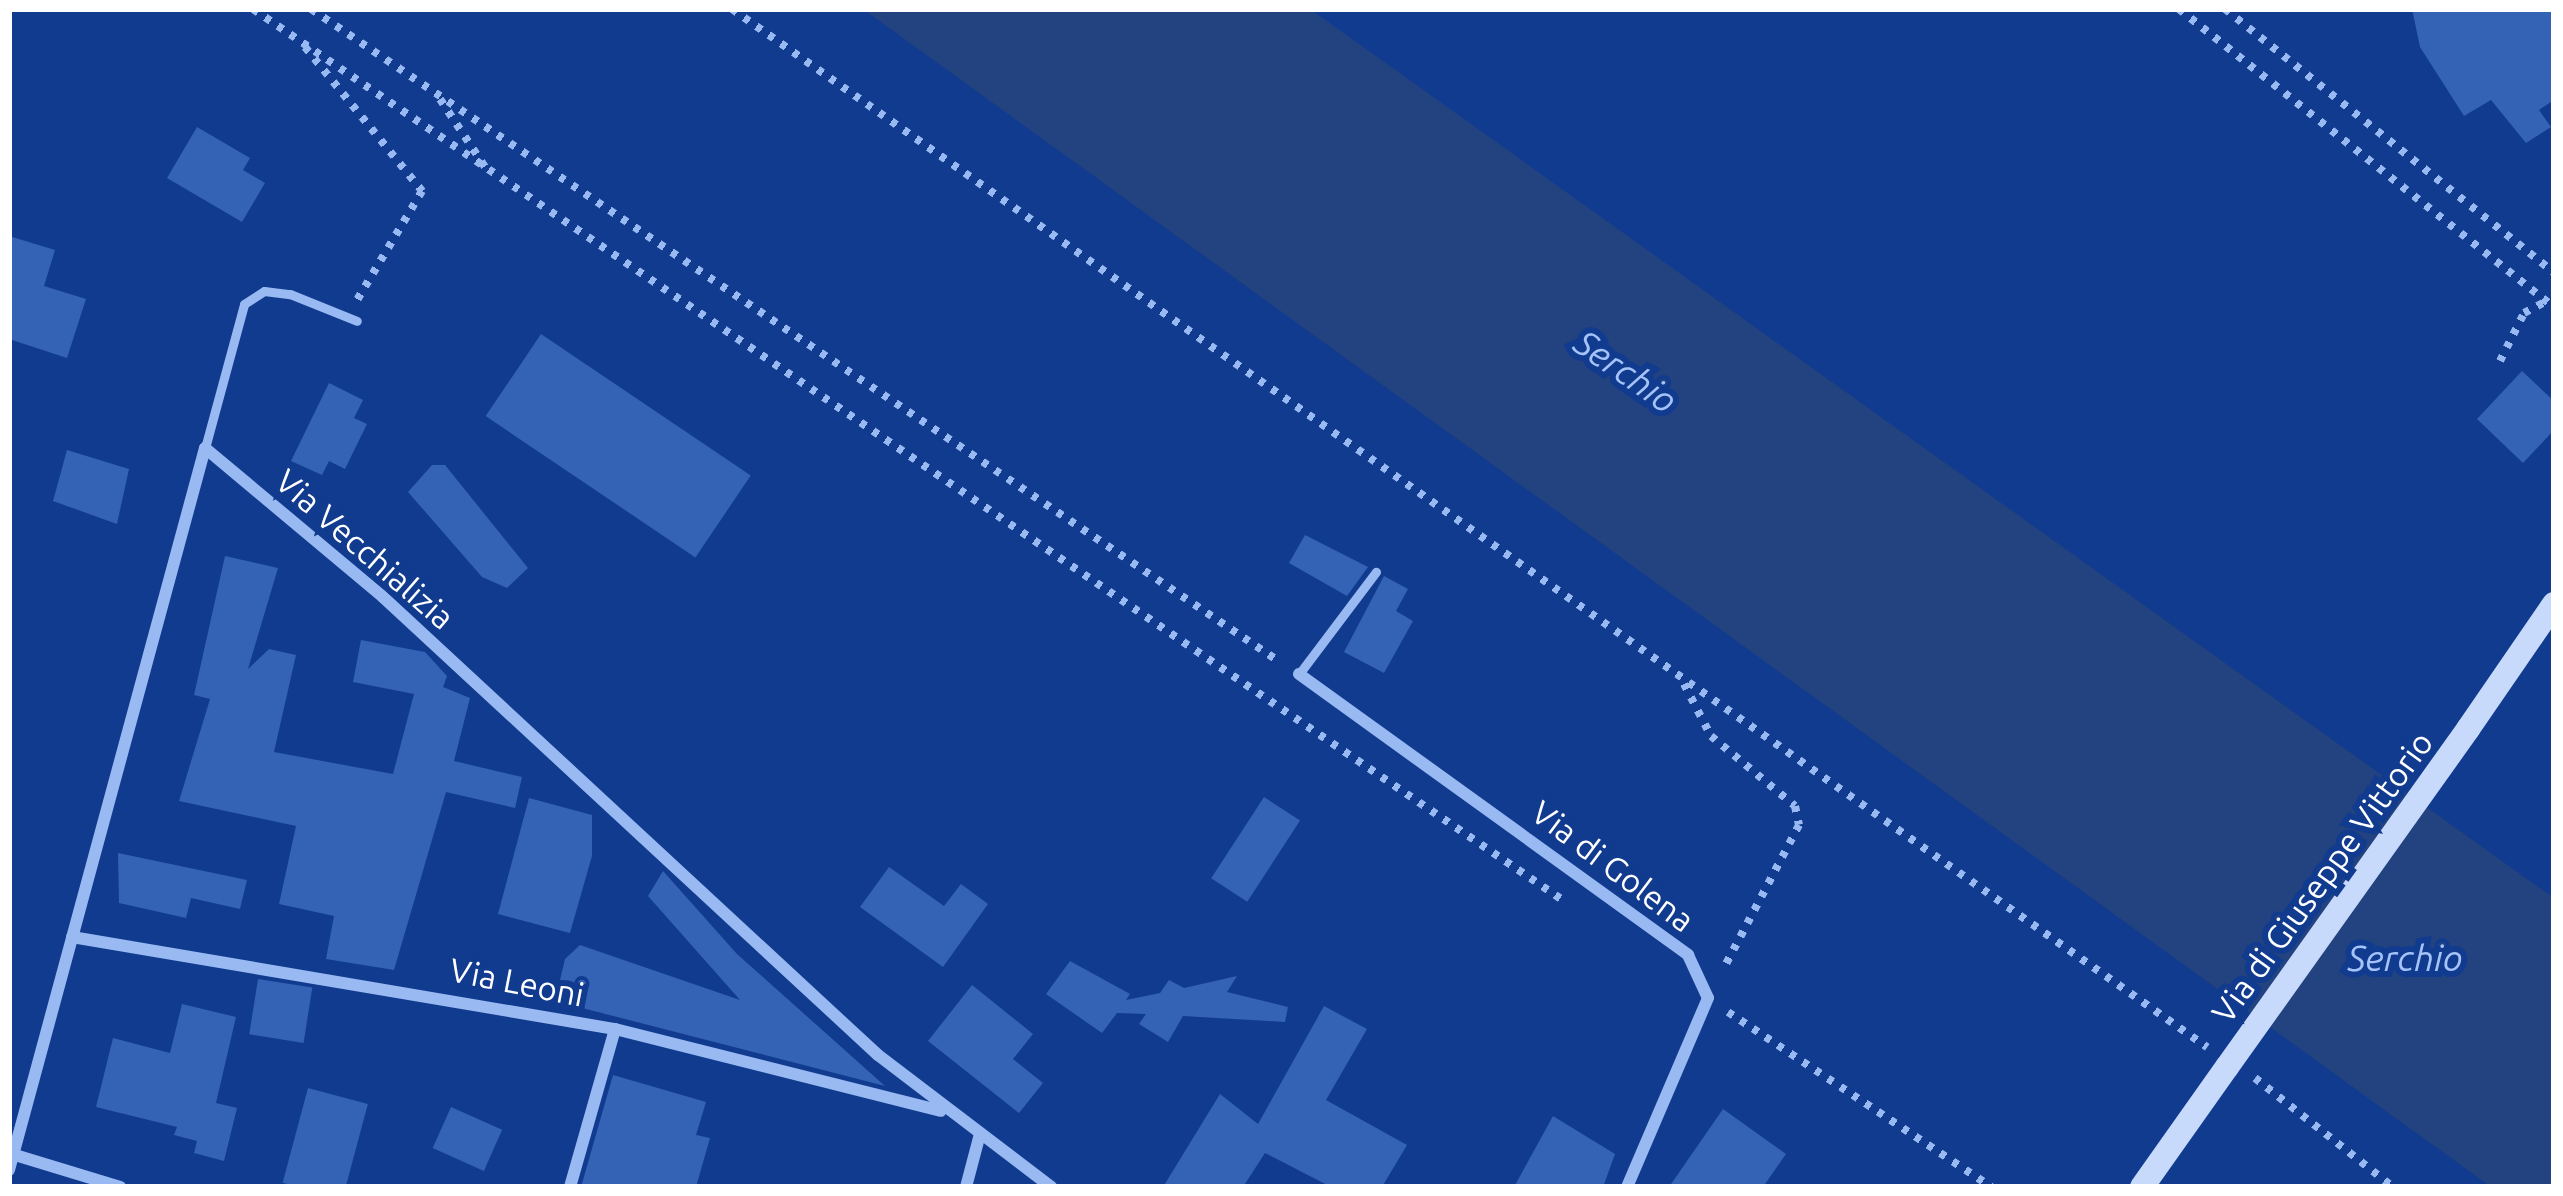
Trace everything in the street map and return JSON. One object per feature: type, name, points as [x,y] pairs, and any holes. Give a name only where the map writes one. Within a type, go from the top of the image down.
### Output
[{"type":"main road","name":"Via di Giuseppe Vittorio","points":[[2142,1187],[2554,604]]},
{"type":"street","points":[[9,1170],[206,448]]},
{"type":"street","name":"Via Vecchializia","points":[[206,448],[383,597],[946,1112],[1051,1187]]},
{"type":"street","name":"Via di Golena","points":[[1299,674],[1661,932],[1688,956],[1708,998]]},
{"type":"street","name":"Via Leoni","points":[[72,937],[615,1029],[946,1112]]},
{"type":"street","points":[[1628,1187],[1708,998]]},
{"type":"street","points":[[570,1187],[615,1029]]},
{"type":"street","points":[[965,1187],[980,1134]]},
{"type":"street","points":[[15,1155],[120,1187]]},
{"type":"lane","points":[[206,448],[244,304],[264,291],[352,319]]},
{"type":"lane","points":[[1299,674],[1376,572]]},
{"type":"path","points":[[254,9],[1589,918]]},
{"type":"path","points":[[311,9],[1299,674]]},
{"type":"path","points":[[731,9],[2227,1062],[2393,1187]]},
{"type":"path","points":[[2179,9],[2550,304]]},
{"type":"path","points":[[2225,9],[2554,273]]},
{"type":"path","points":[[303,44],[316,72],[422,191],[352,319]]},
{"type":"path","points":[[436,94],[489,173]]},
{"type":"path","points":[[2500,361],[2524,313],[2550,304]]},
{"type":"path","points":[[1683,680],[1712,736],[1795,806],[1798,826],[1708,998],[1991,1187]]},
{"type":"water","name":"Serchio","points":[[863,9],[1310,9],[2554,898],[2554,1187],[2491,1187]]},
{"type":"building","points":[[2412,9],[2554,9],[2554,100],[2539,110],[2551,127],[2526,143],[2491,100],[2464,116],[2420,47]]},
{"type":"building","points":[[197,127],[250,158],[243,170],[265,183],[242,222],[167,178]]},
{"type":"building","points":[[9,236],[55,250],[44,286],[86,299],[67,358],[9,339]]},
{"type":"building","points":[[541,334],[751,475],[695,558],[486,416]]},
{"type":"building","points":[[2522,371],[2554,401],[2554,430],[2523,463],[2477,419]]},
{"type":"building","points":[[329,383],[363,400],[354,418],[367,424],[345,469],[329,461],[322,475],[291,461]]},
{"type":"building","points":[[67,450],[129,469],[117,524],[53,501]]},
{"type":"building","points":[[432,465],[445,465],[528,568],[507,588],[482,577],[408,492]]},
{"type":"building","points":[[1305,535],[1368,567],[1347,596],[1289,563]]},
{"type":"building","points":[[225,556],[278,568],[248,669],[269,649],[296,655],[274,752],[393,774],[414,694],[353,682],[361,640],[425,652],[447,676],[443,687],[470,698],[454,761],[522,777],[515,808],[446,792],[394,970],[326,959],[334,916],[279,904],[296,826],[179,801],[210,699],[194,695]]},
{"type":"building","points":[[1384,576],[1408,589],[1396,611],[1413,621],[1384,673],[1344,652]]},
{"type":"building","points":[[1264,797],[1300,820],[1247,902],[1211,878]]},
{"type":"building","points":[[529,798],[592,815],[592,856],[570,933],[498,914]]},
{"type":"building","points":[[118,853],[247,880],[240,909],[191,898],[186,918],[119,903]]},
{"type":"building","points":[[889,867],[944,906],[961,884],[988,904],[943,967],[860,907]]},
{"type":"building","points":[[663,871],[737,954],[885,1086],[555,1001],[565,959],[580,945],[740,1000],[648,896]]},
{"type":"building","points":[[1070,961],[1130,994],[1126,1000],[1160,993],[1169,980],[1184,988],[1237,976],[1227,992],[1288,1007],[1285,1022],[1183,1016],[1168,1042],[1139,1024],[1146,1014],[1117,1013],[1102,1033],[1046,994]]},
{"type":"building","points":[[258,979],[312,988],[304,1043],[249,1034]]},
{"type":"building","points":[[972,985],[1033,1034],[1013,1059],[1043,1083],[1019,1113],[928,1041]]},
{"type":"building","points":[[182,1004],[236,1017],[216,1103],[237,1108],[224,1161],[194,1153],[197,1141],[174,1135],[177,1127],[96,1107],[113,1038],[170,1053]]},
{"type":"building","points":[[1324,1006],[1367,1029],[1326,1100],[1407,1145],[1382,1187],[1331,1187],[1265,1153],[1243,1187],[1163,1187],[1220,1094],[1258,1124]]},
{"type":"building","points":[[613,1075],[706,1102],[696,1135],[710,1138],[696,1187],[581,1187]]},
{"type":"building","points":[[308,1088],[368,1104],[346,1187],[283,1183]]},
{"type":"building","points":[[451,1107],[502,1130],[484,1171],[433,1148]]},
{"type":"building","points":[[1723,1109],[1786,1154],[1763,1187],[1669,1187]]},
{"type":"building","points":[[1553,1116],[1615,1154],[1603,1187],[1514,1187]]}]
